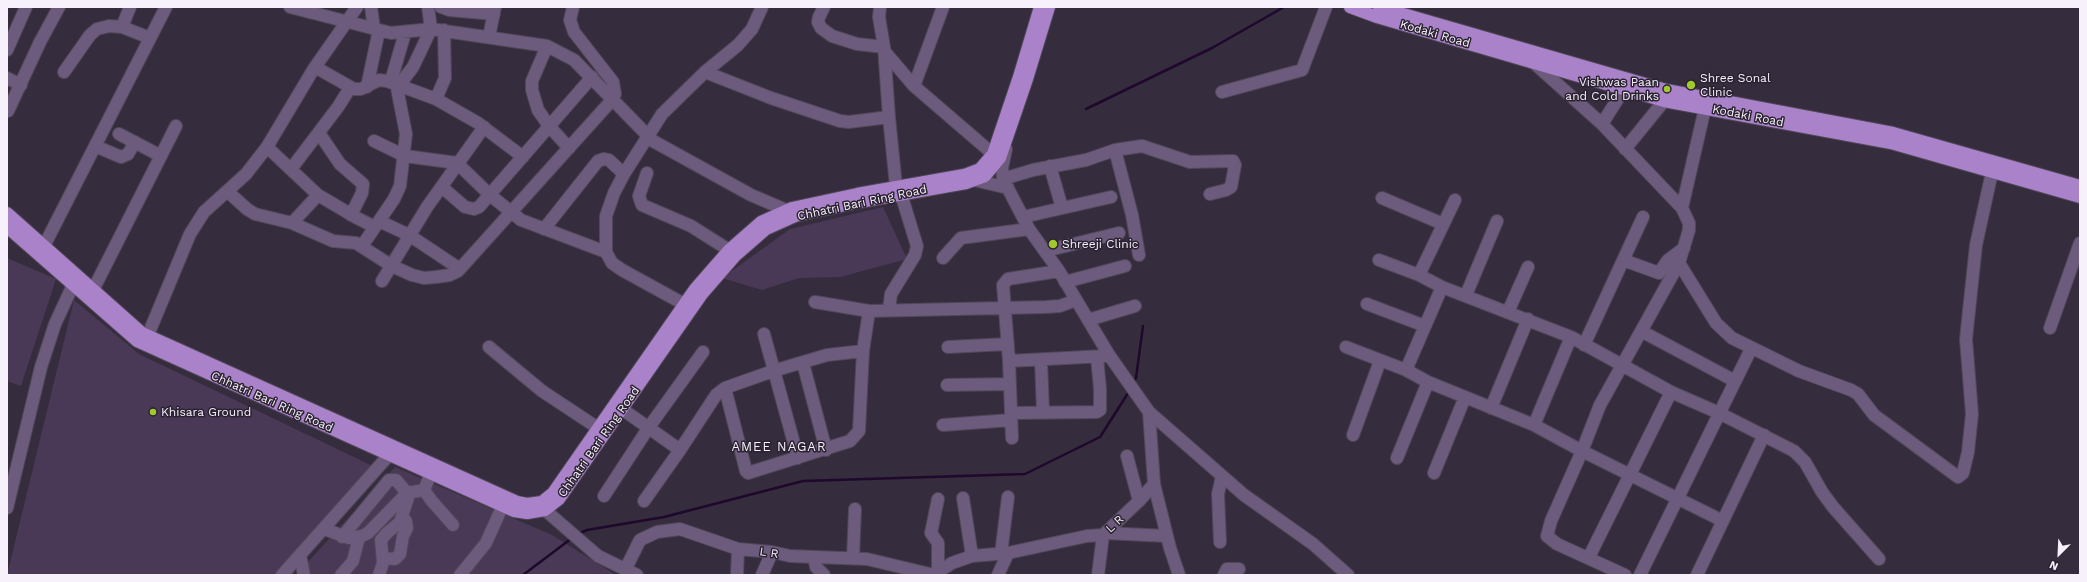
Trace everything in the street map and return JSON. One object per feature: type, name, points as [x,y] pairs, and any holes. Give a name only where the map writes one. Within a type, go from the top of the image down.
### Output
[{"type":"main road","name":"Chhatri Bari Ring Road","points":[[7,213],[142,333],[517,502],[527,504],[542,502],[553,493],[684,304],[729,250],[761,222],[790,213],[964,175],[980,169],[993,154],[1019,77],[1040,7]]},
{"type":"main road","name":"Chhatri Bari Ring Road","points":[[899,190],[966,183],[985,176],[1000,158],[1049,7]]},
{"type":"main road","name":"Kodaki Road","points":[[1350,7],[1377,17],[1664,101],[1891,143],[2080,197]]},
{"type":"main road","name":"Kodaki Road","points":[[1379,7],[1666,90],[1893,133],[2080,186]]},
{"type":"main road","name":"Chhatri Bari Ring Road","points":[[7,227],[137,341],[502,505],[527,513],[545,510],[559,499],[702,294],[735,256],[766,229],[790,213]]},
{"type":"street","points":[[7,50],[26,7]]},
{"type":"street","points":[[8,111],[40,42],[59,7]]},
{"type":"street","points":[[122,27],[130,7]]},
{"type":"street","points":[[44,246],[166,7]]},
{"type":"street","points":[[290,7],[323,14],[346,22],[391,33],[405,33],[431,29],[444,30],[547,46],[574,60],[648,137],[751,195],[790,213]]},
{"type":"street","points":[[148,335],[190,234],[204,212],[246,174],[267,147],[315,67],[357,7]]},
{"type":"street","points":[[367,87],[377,29],[371,7]]},
{"type":"street","points":[[396,83],[413,67],[431,29],[428,7]]},
{"type":"street","points":[[441,7],[449,10],[495,11],[489,36]]},
{"type":"street","points":[[227,191],[247,209],[255,214],[292,223],[332,241],[351,242],[362,246],[392,266],[424,278],[450,275],[460,269],[612,100],[615,90],[612,82],[574,32],[570,20],[573,7]]},
{"type":"street","points":[[684,304],[612,263],[606,252],[606,216],[614,193],[624,174],[662,114],[705,72],[738,45],[752,29],[762,7]]},
{"type":"street","points":[[824,7],[818,22],[821,28],[832,36],[857,44],[884,50],[914,86],[993,154]]},
{"type":"street","points":[[880,7],[879,17],[884,50],[889,117],[899,190],[917,246],[915,255],[891,294],[889,310]]},
{"type":"street","points":[[914,86],[943,7]]},
{"type":"street","points":[[1222,92],[1302,70],[1326,7]]},
{"type":"street","points":[[64,72],[85,41],[97,29],[108,26],[122,27],[150,38]]},
{"type":"street","points":[[436,99],[445,78],[444,30]]},
{"type":"street","points":[[362,246],[394,199],[400,186],[405,156],[406,122],[396,83],[405,33]]},
{"type":"street","points":[[547,46],[532,81],[532,90],[538,110],[549,126],[569,148]]},
{"type":"street","points":[[1534,63],[1602,124],[1682,208],[1689,223],[1689,230],[1679,263],[1621,364],[1600,405],[1582,452],[1551,521],[1547,536],[1557,544],[1589,557],[1594,562],[1625,575]]},
{"type":"street","points":[[315,67],[350,88],[358,90],[367,87],[378,80],[396,83],[436,99],[484,128],[523,157]]},
{"type":"street","points":[[705,72],[771,98],[840,121],[849,122],[889,117]]},
{"type":"street","points":[[7,78],[21,85]]},
{"type":"street","points":[[443,188],[459,202],[469,208],[479,207],[592,78]]},
{"type":"street","points":[[291,169],[319,133],[350,88]]},
{"type":"street","points":[[1602,124],[1624,89]]},
{"type":"street","points":[[1625,149],[1664,101]]},
{"type":"street","points":[[1682,208],[1705,108]]},
{"type":"street","points":[[93,290],[176,126]]},
{"type":"street","points":[[382,281],[427,207],[443,188],[457,163],[484,128]]},
{"type":"street","points":[[1010,130],[1002,168],[1005,183],[1029,229],[1059,271],[1088,320],[1103,356],[1149,412],[1222,476],[1244,494],[1313,544],[1348,575]]},
{"type":"street","points":[[319,133],[340,164],[363,184],[362,193],[351,215]]},
{"type":"street","points":[[119,134],[161,156]]},
{"type":"street","points":[[374,141],[405,156],[457,163],[510,213],[521,220],[606,252]]},
{"type":"street","points":[[95,146],[121,157],[128,154],[135,142]]},
{"type":"street","points":[[974,180],[1005,183],[1050,166],[1086,160],[1114,150],[1142,146],[1190,162],[1233,161],[1235,165],[1231,187],[1226,190],[1210,194]]},
{"type":"street","points":[[267,147],[318,195],[351,215],[409,235],[460,269]]},
{"type":"street","points":[[1114,150],[1132,215],[1139,255]]},
{"type":"street","points":[[544,229],[598,161],[604,159],[609,160],[624,174]]},
{"type":"street","points":[[1050,166],[1062,208]]},
{"type":"street","points":[[1679,263],[1716,323],[1732,338],[1750,349],[1799,371],[1858,394],[1874,414],[1953,475],[1960,476],[1968,452],[1972,414],[1966,339],[1976,245],[1992,172]]},
{"type":"street","points":[[647,173],[639,196],[642,205],[686,224],[729,250]]},
{"type":"street","points":[[292,223],[318,195]]},
{"type":"street","points":[[1023,217],[1111,197]]},
{"type":"street","points":[[1382,198],[1443,224]]},
{"type":"street","points":[[1418,275],[1455,200]]},
{"type":"street","points":[[1584,346],[1643,217]]},
{"type":"street","points":[[1466,295],[1497,221]]},
{"type":"street","points":[[943,258],[961,238],[1029,229]]},
{"type":"street","points":[[1045,251],[1119,233]]},
{"type":"street","points":[[2050,328],[2080,243]]},
{"type":"street","points":[[1623,260],[1659,273],[1668,260],[1684,248]]},
{"type":"street","points":[[1379,260],[1418,275],[1442,287],[1528,319],[1571,337],[1584,346],[1621,364],[1671,392],[1719,413],[1794,451],[1805,462],[1822,492],[1879,559]]},
{"type":"street","points":[[1065,282],[1125,266]]},
{"type":"street","points":[[1508,312],[1528,267]]},
{"type":"street","points":[[1012,438],[1008,344],[1004,306],[1005,281],[1008,278],[1059,271]]},
{"type":"street","points":[[7,508],[10,485],[41,367],[55,324],[73,285]]},
{"type":"street","points":[[1406,370],[1442,287]]},
{"type":"street","points":[[815,302],[869,310],[889,310],[1004,306],[1046,307],[1060,306],[1076,300]]},
{"type":"street","points":[[1367,304],[1425,326]]},
{"type":"street","points":[[1088,320],[1135,306]]},
{"type":"street","points":[[725,388],[746,471],[751,473],[850,441],[859,431],[863,350],[869,310]]},
{"type":"street","points":[[1491,408],[1528,319]]},
{"type":"street","points":[[1641,331],[1735,381]]},
{"type":"street","points":[[764,334],[798,458]]},
{"type":"street","points":[[1534,425],[1571,337]]},
{"type":"street","points":[[948,347],[1008,344]]},
{"type":"street","points":[[1346,346],[1406,370],[1428,382],[1534,425],[1582,452],[1723,521]]},
{"type":"street","points":[[489,347],[542,391],[598,428]]},
{"type":"street","points":[[1640,575],[1750,349]]},
{"type":"street","points":[[644,500],[680,450],[716,395],[725,388],[773,371],[827,355],[863,350]]},
{"type":"street","points":[[604,496],[649,428],[703,352]]},
{"type":"street","points":[[1009,361],[1103,356]]},
{"type":"street","points":[[943,425],[1043,412],[1098,412],[1100,410],[1103,356]]},
{"type":"street","points":[[1041,360],[1043,412]]},
{"type":"street","points":[[1353,435],[1380,360]]},
{"type":"street","points":[[803,363],[826,450]]},
{"type":"street","points":[[1397,458],[1428,382]]},
{"type":"street","points":[[947,385],[1010,384]]},
{"type":"street","points":[[1589,557],[1671,392]]},
{"type":"street","points":[[1434,473],[1465,397]]},
{"type":"street","points":[[622,409],[680,450]]},
{"type":"street","points":[[1149,412],[1154,484],[1167,536],[1179,575]]},
{"type":"street","points":[[1697,575],[1764,435]]},
{"type":"street","points":[[282,575],[389,454]]},
{"type":"street","points":[[1127,456],[1139,501]]},
{"type":"street","points":[[424,490],[431,473]]},
{"type":"street","points":[[1220,542],[1218,494],[1222,476]]},
{"type":"street","points":[[342,537],[384,486],[392,479],[400,483],[409,492]]},
{"type":"street","name":"L R","points":[[1098,575],[1104,534],[1139,501],[1154,484]]},
{"type":"street","points":[[324,529],[342,537],[359,537],[368,533],[409,492],[424,490]]},
{"type":"street","points":[[424,490],[453,525]]},
{"type":"street","points":[[356,492],[371,503]]},
{"type":"street","points":[[379,575],[383,558],[381,540],[387,533],[396,528],[403,517],[409,492]]},
{"type":"street","points":[[998,575],[1005,554],[1008,497]]},
{"type":"street","points":[[934,574],[938,543],[931,533],[938,498]]},
{"type":"street","points":[[963,498],[972,556]]},
{"type":"street","points":[[460,575],[486,543],[502,505]]},
{"type":"street","points":[[853,558],[856,508]]},
{"type":"street","points":[[545,510],[598,556],[626,568],[637,575]]},
{"type":"street","points":[[383,558],[396,558],[400,554],[403,536],[407,528],[406,521],[403,517]]},
{"type":"street","name":"L R","points":[[626,568],[640,540],[658,532],[680,529],[738,549],[772,552],[790,556],[874,560],[934,574]]},
{"type":"street","points":[[934,574],[972,556],[1005,554],[1087,536],[1104,534],[1167,536]]},
{"type":"street","points":[[341,575],[353,561],[359,537]]},
{"type":"street","points":[[737,575],[738,549]]},
{"type":"street","points":[[762,575],[772,552]]},
{"type":"street","points":[[300,555],[304,575]]},
{"type":"street","points":[[814,557],[816,567],[824,575]]},
{"type":"street","points":[[1224,575],[1227,569],[1239,569]]},
{"type":"shaded area","points":[[883,207],[907,259],[840,277],[799,278],[762,290],[722,278],[790,229]]},
{"type":"shaded area","points":[[7,258],[56,279],[21,386],[7,381]]},
{"type":"shaded area","name":"Khisara Ground","points":[[74,300],[139,354],[381,470],[281,575],[7,575]]},
{"type":"shaded area","points":[[395,467],[552,535],[616,575],[296,575]]},
{"type":"waterway","points":[[1086,109],[1212,48],[1284,7]]},
{"type":"waterway","points":[[1133,384],[1136,378],[1143,326]]},
{"type":"waterway","points":[[578,534],[587,530],[664,517],[803,481],[1025,474],[1100,437],[1130,390]]},
{"type":"waterway","points":[[523,575],[572,538]]},
{"type":"place","name":"Shree Sonal Clinic","points":[[1691,85]]},
{"type":"place","name":"Vishwas Paan and Cold Drinks","points":[[1667,89]]},
{"type":"place","name":"Shreeji Clinic","points":[[1053,244]]},
{"type":"place","name":"Khisara Ground","points":[[153,412]]},
{"type":"district","name":"AMEE NAGAR","points":[[779,447]]}]
